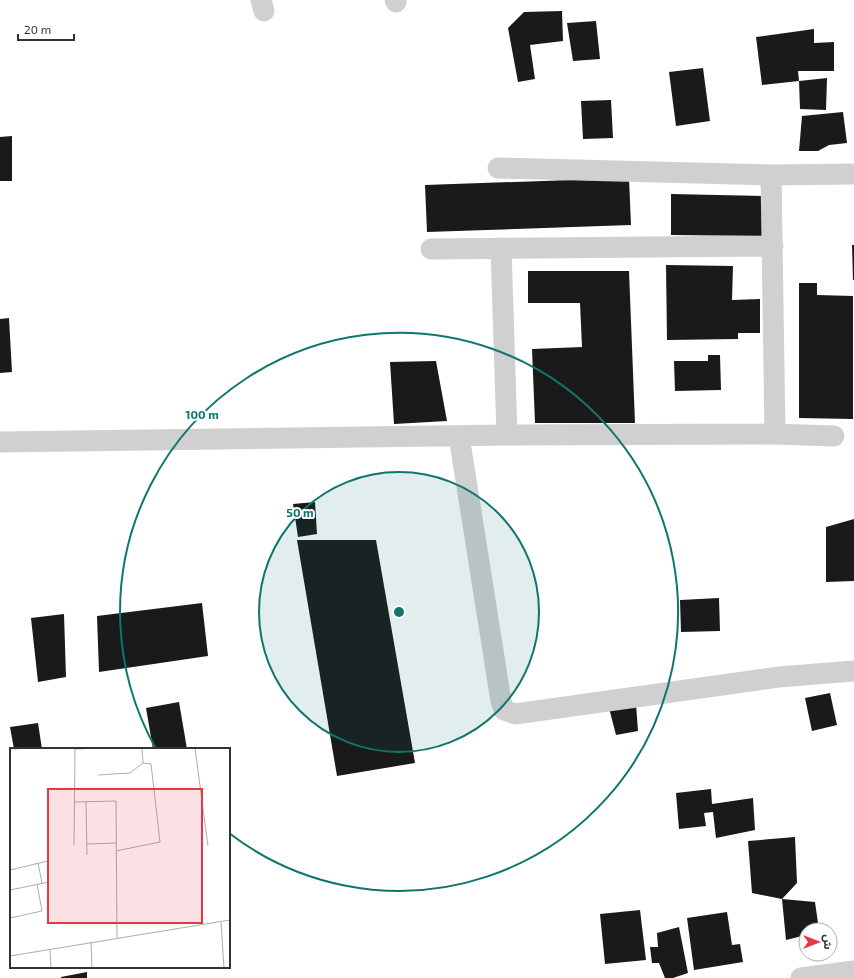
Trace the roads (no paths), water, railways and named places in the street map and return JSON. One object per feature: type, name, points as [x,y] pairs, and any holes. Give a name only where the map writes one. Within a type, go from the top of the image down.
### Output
[{"type":"street","points":[[498,168],[771,175],[854,174]]},
{"type":"street","points":[[771,175],[775,434]]},
{"type":"street","points":[[432,249],[773,246]]},
{"type":"street","points":[[502,248],[507,435]]},
{"type":"street","points":[[0,442],[507,435],[775,434],[834,436]]},
{"type":"street","points":[[459,436],[500,700],[504,710],[515,714],[779,677],[854,671]]},
{"type":"street","points":[[801,978],[854,971]]}]
